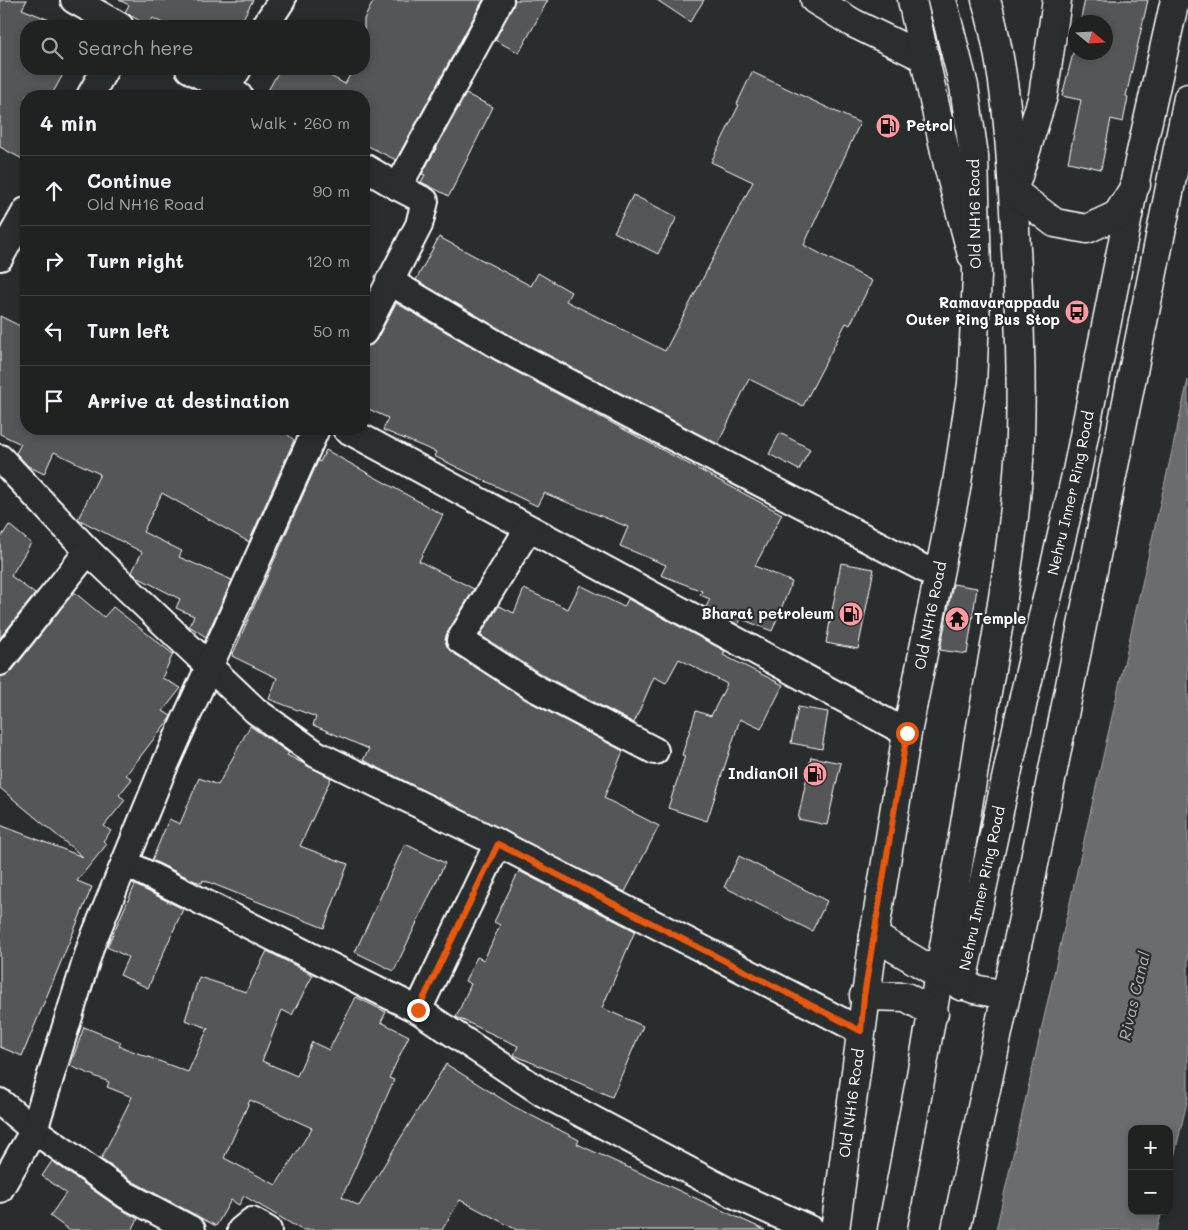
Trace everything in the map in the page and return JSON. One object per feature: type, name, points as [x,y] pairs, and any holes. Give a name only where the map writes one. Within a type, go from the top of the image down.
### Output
[{"type":"main road","points":[[816,0],[853,23],[925,58]]},
{"type":"main road","points":[[912,0],[948,164],[977,275]]},
{"type":"main road","name":"Old NH16 Road","points":[[835,1230],[864,996],[907,733],[956,489],[972,384],[977,275],[974,156],[964,86],[942,0]]},
{"type":"main road","points":[[892,1230],[934,1013],[951,980],[1005,582],[1019,461],[1021,338],[1013,192],[1005,101],[993,26],[986,0]]},
{"type":"main road","points":[[1013,192],[1043,96],[1057,0]]},
{"type":"main road","name":"Nehru Inner Ring Road","points":[[1006,994],[951,980],[1022,701],[1077,471],[1175,0]]},
{"type":"main road","points":[[956,1230],[1026,905],[1167,194],[1188,98]]},
{"type":"main road","points":[[1013,192],[1055,223],[1088,229],[1117,215],[1138,173]]},
{"type":"main road","points":[[874,936],[951,980]]},
{"type":"main road","points":[[864,996],[906,997],[934,1013]]},
{"type":"street","points":[[74,0],[110,20]]},
{"type":"street","points":[[110,0],[104,8],[115,20]]},
{"type":"street","points":[[269,20],[282,0]]},
{"type":"street","points":[[398,187],[500,0]]},
{"type":"street","points":[[93,90],[102,75]]},
{"type":"street","points":[[206,75],[234,85]]},
{"type":"street","points":[[370,171],[426,201],[419,225],[370,320]]},
{"type":"street","points":[[0,257],[17,227]]},
{"type":"street","points":[[389,281],[503,348],[938,576]]},
{"type":"street","points":[[0,1190],[34,1130],[91,945],[161,774],[313,435]]},
{"type":"street","points":[[357,435],[907,733]]},
{"type":"street","points":[[0,458],[88,551],[256,711],[316,754],[498,844],[861,1031]]},
{"type":"street","points":[[528,529],[485,596],[460,640],[533,687],[655,751]]},
{"type":"street","points":[[0,662],[88,551]]},
{"type":"street","points":[[418,1010],[498,844]]},
{"type":"street","points":[[125,864],[418,1010],[543,1093],[733,1194],[812,1230]]},
{"type":"street","points":[[0,1102],[34,1130],[126,1195],[192,1230]]},
{"type":"street","points":[[241,1230],[252,1221],[268,1230]]},
{"type":"water","name":"Rivas Canal","points":[[1188,380],[1188,1098],[1173,1161],[1173,1125],[1128,1125],[1128,1215],[1161,1215],[1157,1230],[996,1230]]},
{"type":"building","points":[[0,0],[27,0],[22,9],[50,20],[20,20],[20,75],[63,75],[54,90],[20,90],[20,158],[0,147]]},
{"type":"building","points":[[119,0],[253,0],[242,20],[157,20],[153,18],[152,20],[138,20],[125,12],[129,5]]},
{"type":"building","points":[[374,0],[483,0],[396,160],[370,147],[370,90],[268,90],[277,75],[329,75],[345,84],[350,75],[370,75],[370,20],[364,19]]},
{"type":"building","points":[[515,0],[548,0],[519,53],[495,40]]},
{"type":"building","points":[[657,0],[704,0],[690,22]]},
{"type":"building","points":[[1085,0],[1148,0],[1126,96],[1128,97],[1123,122],[1111,119],[1101,169],[1068,162],[1081,100],[1062,96],[1071,60],[1113,60],[1113,15],[1082,15]]},
{"type":"building","points":[[752,72],[860,123],[804,245],[872,281],[850,325],[846,323],[803,406],[749,379],[718,444],[510,335],[416,280],[439,237],[531,286],[538,273],[571,292],[566,301],[665,351],[753,182],[711,162],[739,105],[737,104]]},
{"type":"building","points":[[466,94],[493,107],[449,196],[421,182],[425,175],[422,174]]},
{"type":"building","points":[[633,195],[677,217],[658,254],[614,232]]},
{"type":"building","points":[[396,303],[496,361],[782,514],[755,566],[792,582],[772,631],[741,619],[738,625],[706,607],[710,599],[700,595],[702,591],[661,575],[666,565],[620,546],[628,527],[544,493],[537,506],[434,456],[436,452],[383,430],[388,418],[370,410],[370,346],[377,339]]},
{"type":"building","points":[[0,316],[20,326],[20,435],[288,435],[294,440],[249,542],[162,493],[143,532],[182,551],[179,557],[232,580],[206,637],[189,626],[194,616],[176,608],[180,599],[137,577],[132,572],[142,552],[78,519],[100,474],[54,452],[44,474],[28,466],[16,453],[21,444],[0,434]]},
{"type":"building","points":[[780,433],[810,449],[799,470],[769,454]]},
{"type":"building","points":[[326,450],[443,515],[419,561],[474,589],[447,633],[445,640],[452,652],[526,700],[623,751],[604,798],[659,826],[625,892],[363,760],[369,749],[313,725],[316,717],[269,699],[277,678],[232,656],[318,461],[320,462]]},
{"type":"building","points":[[9,525],[31,543],[11,576],[35,594],[0,638],[0,539]]},
{"type":"building","points":[[841,563],[874,569],[858,649],[826,643]]},
{"type":"building","name":"Temple","points":[[953,584],[977,588],[967,654],[940,650]]},
{"type":"building","points":[[580,585],[624,607],[628,599],[725,651],[723,655],[783,685],[761,729],[740,719],[707,821],[668,808],[685,756],[682,755],[696,711],[711,716],[727,684],[679,659],[666,683],[654,677],[634,723],[541,674],[480,635],[499,606],[514,613],[524,589],[568,609]]},
{"type":"building","points":[[74,592],[104,617],[113,607],[173,654],[162,678],[181,688],[163,711],[171,716],[170,718],[126,775],[132,779],[119,795],[125,800],[104,826],[111,831],[103,841],[107,844],[77,881],[92,887],[22,1056],[0,1047],[0,825],[83,857],[0,788],[0,677],[12,671]]},
{"type":"building","points":[[798,707],[828,712],[822,749],[791,743]]},
{"type":"building","points":[[250,726],[289,753],[287,755],[331,778],[300,846],[348,864],[324,928],[203,880],[202,883],[195,881],[152,860],[169,819],[180,824],[199,778],[218,785]]},
{"type":"building","points":[[811,757],[841,763],[827,825],[798,819]]},
{"type":"building","points":[[405,844],[445,863],[394,971],[355,952]]},
{"type":"building","points":[[739,856],[827,901],[812,931],[724,887]]},
{"type":"building","points":[[519,871],[635,931],[602,1008],[643,1026],[612,1097],[514,1055],[518,1046],[456,1017],[471,984],[465,981],[477,957],[484,960],[500,925],[494,922]]},
{"type":"building","points":[[135,885],[183,909],[148,988],[120,975],[128,957],[107,947]]},
{"type":"building","points":[[267,951],[313,975],[292,1015],[282,1010],[262,1061],[297,1076],[312,1042],[329,1050],[356,997],[386,1012],[381,1022],[409,1036],[389,1078],[394,1080],[342,1197],[359,1206],[446,1064],[513,1106],[579,1140],[577,1144],[765,1230],[517,1230],[460,1200],[442,1230],[302,1230],[244,1196],[239,1205],[231,1200],[216,1226],[134,1182],[101,1159],[132,1097],[107,1087],[109,1082],[70,1066],[84,1027],[121,1042],[119,1046],[188,1072],[208,1028],[185,1020],[199,977],[246,992]],"holes":[[[250,1100],[312,1128],[276,1185],[224,1158]]]},
{"type":"building","points":[[52,1161],[117,1207],[138,1219],[132,1230],[69,1230],[50,1216],[66,1193],[42,1176]]},
{"type":"place","name":"Petrol","points":[[888,126]]},
{"type":"place","name":"Ramavarappadu Outer Ring Bus Stop","points":[[1077,312]]},
{"type":"place","name":"Bharat petroleum","points":[[851,614]]},
{"type":"place","name":"Temple","points":[[957,619]]},
{"type":"place","name":"IndianOil","points":[[815,774]]},
{"type":"route","points":[[418,1010],[498,844],[861,1031],[864,996],[907,733]]}]
